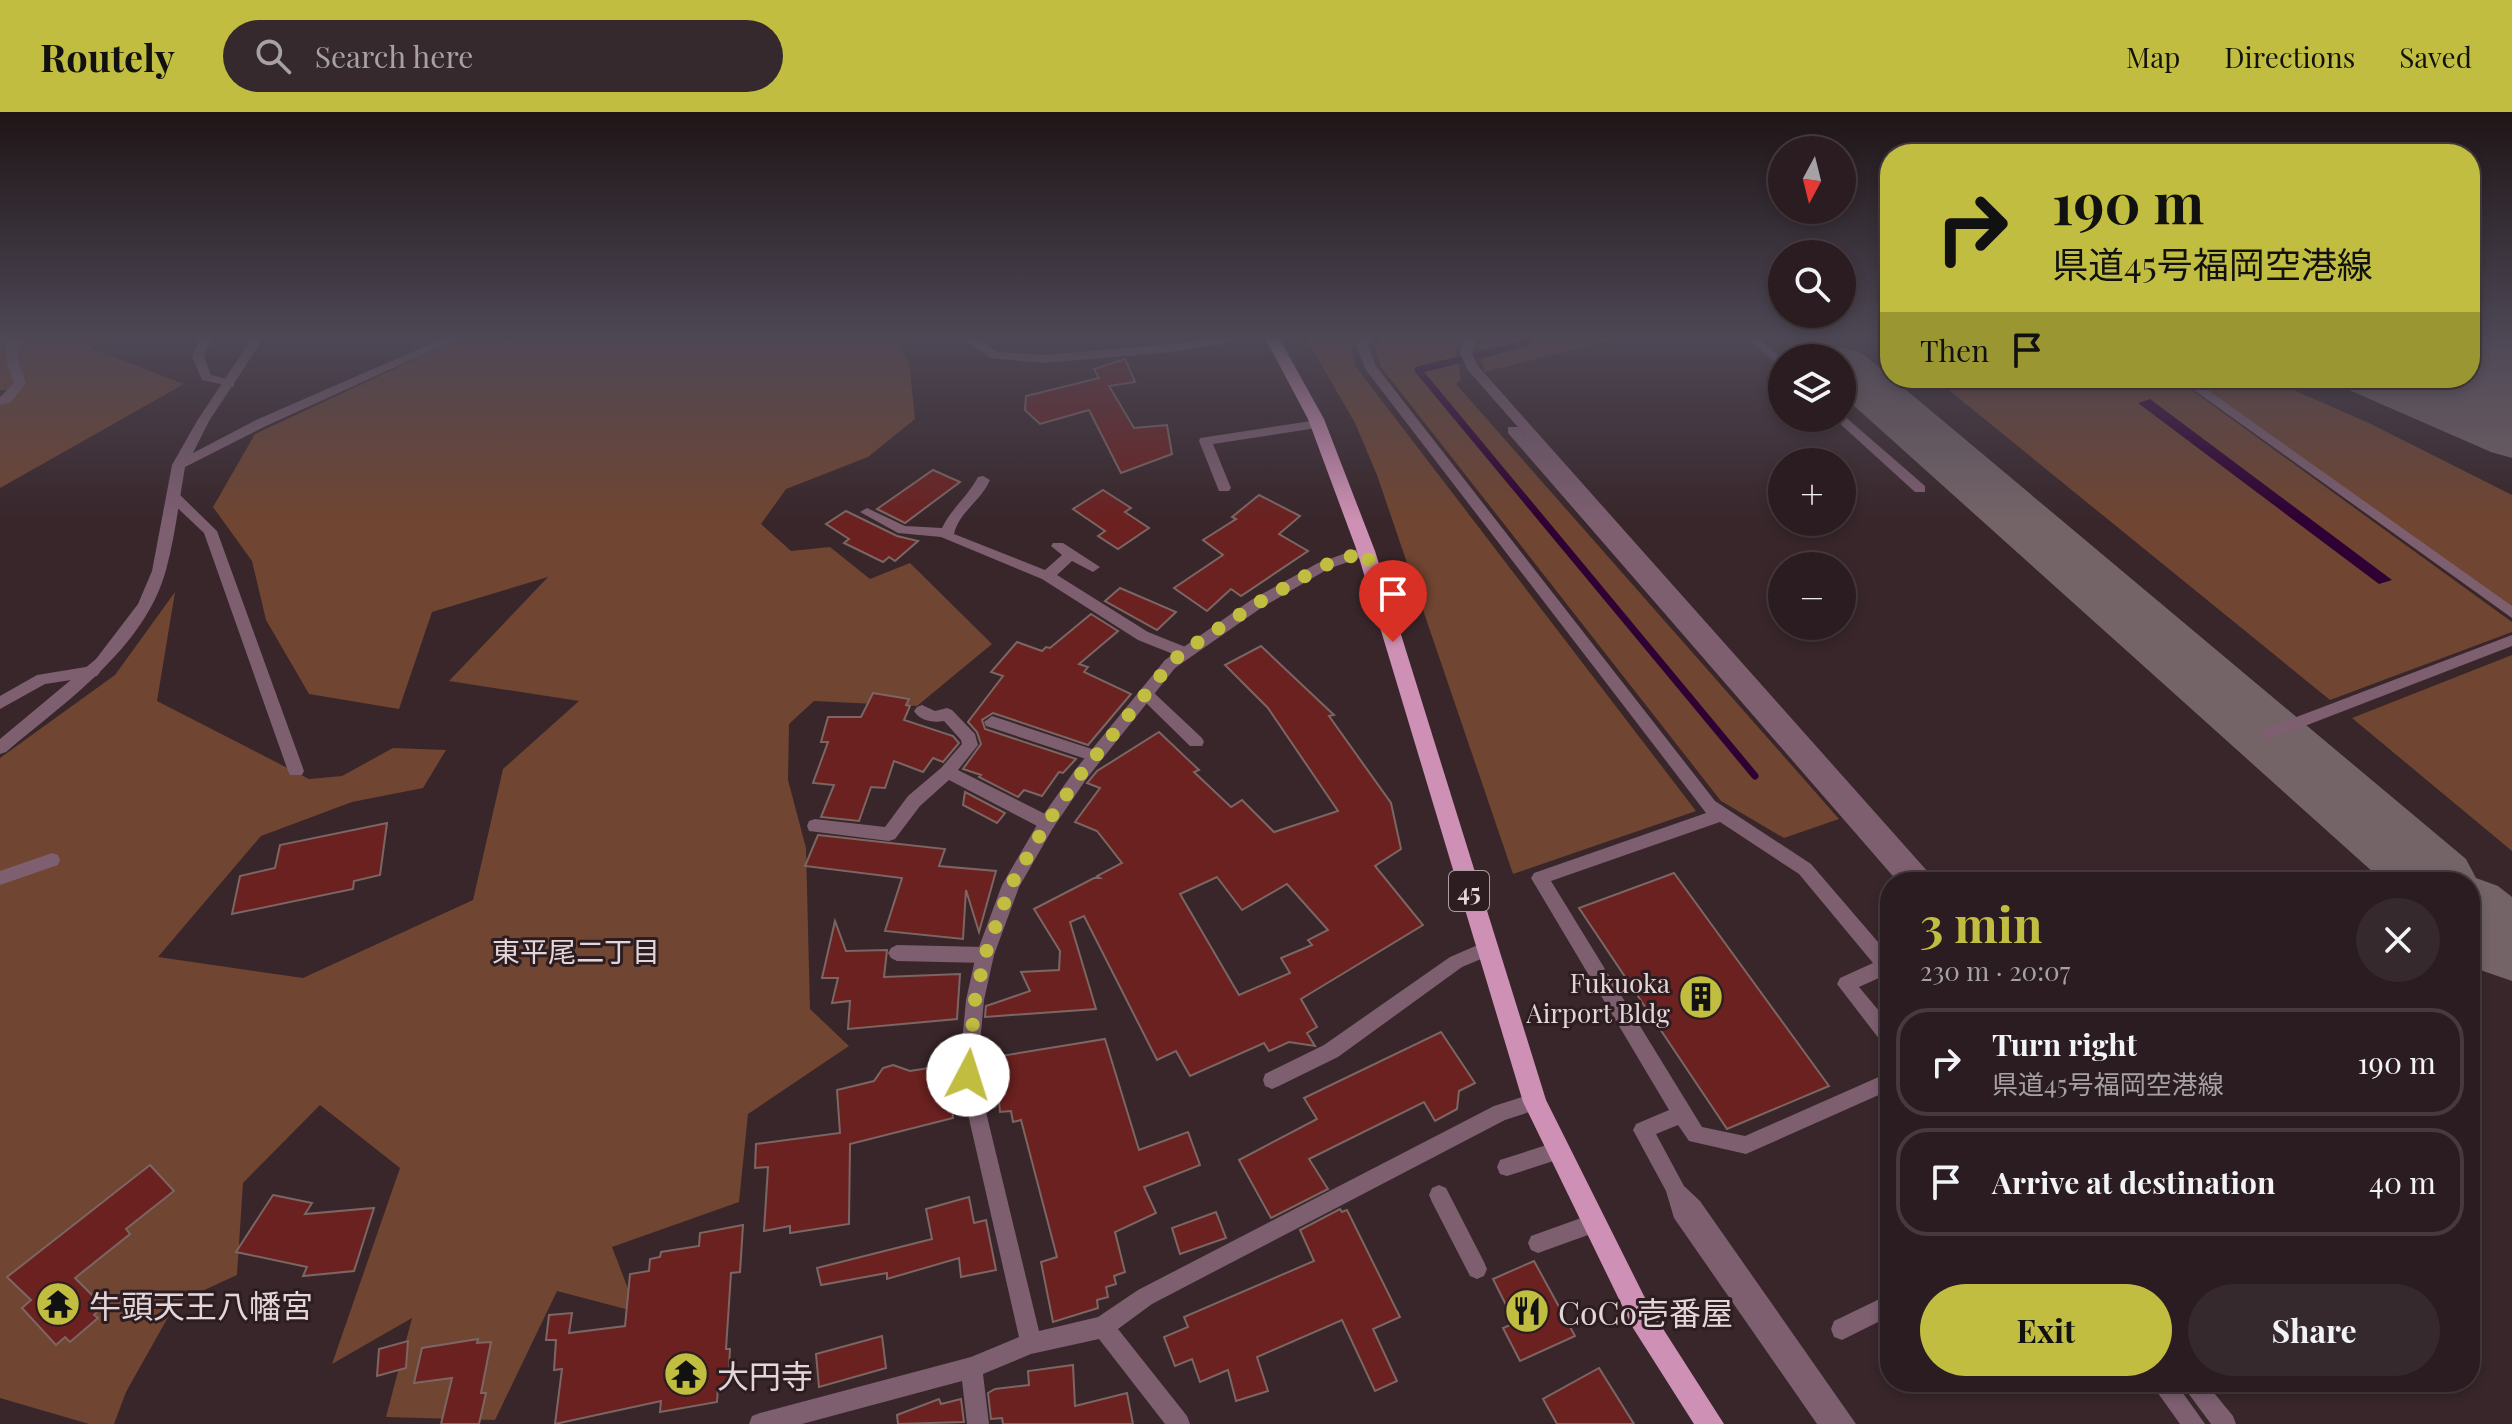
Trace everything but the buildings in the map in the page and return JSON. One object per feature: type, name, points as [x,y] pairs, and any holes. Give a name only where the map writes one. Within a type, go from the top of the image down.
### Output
[{"type":"main road","name":"45","points":[[1305,399],[1318,424],[1366,551],[1535,1102],[1642,1319],[1710,1424]]},
{"type":"street","points":[[0,748],[92,672],[130,630],[145,606],[159,571],[179,466],[203,421],[219,399]]},
{"type":"street","points":[[179,466],[315,399]]},
{"type":"street","points":[[1395,399],[1709,806],[1805,869],[1880,956]]},
{"type":"street","points":[[1486,399],[1899,872]]},
{"type":"street","points":[[1501,399],[1919,872]]},
{"type":"street","points":[[2213,399],[2512,613]]},
{"type":"street","points":[[1224,488],[1205,441],[1318,424]]},
{"type":"street","points":[[1856,431],[1920,489]]},
{"type":"street","points":[[947,533],[953,519],[980,493],[983,480]]},
{"type":"street","points":[[173,496],[210,531],[296,771]]},
{"type":"street","points":[[867,512],[903,530],[947,533]]},
{"type":"street","points":[[947,533],[947,536],[1047,576],[1143,636],[1183,652]]},
{"type":"street","points":[[1047,576],[1064,550],[1093,567]]},
{"type":"street","points":[[1031,1343],[968,1075],[975,1000],[985,955],[1011,885],[1047,823],[1095,756],[1170,664],[1183,652],[1256,604],[1323,566],[1366,551]]},
{"type":"street","points":[[2268,734],[2512,640]]},
{"type":"street","points":[[0,703],[42,679],[92,672]]},
{"type":"street","points":[[1147,695],[1196,742]]},
{"type":"street","points":[[815,826],[889,834],[914,801],[947,772],[967,750],[969,738],[947,714],[934,717],[922,711]]},
{"type":"street","points":[[992,722],[1095,756]]},
{"type":"street","points":[[947,772],[1047,823]]},
{"type":"street","points":[[1722,814],[1540,878],[1696,1135],[1746,1145],[1880,1085]]},
{"type":"street","points":[[0,878],[52,860]]},
{"type":"street","points":[[1272,1080],[1331,1051],[1456,962],[1487,949]]},
{"type":"street","points":[[897,953],[985,955]]},
{"type":"street","points":[[1880,969],[1846,984],[1880,1026]]},
{"type":"street","points":[[760,1424],[971,1368],[1031,1343],[1103,1327],[1145,1297],[1225,1255],[1501,1112],[1535,1102]]},
{"type":"street","points":[[1682,1114],[1643,1130],[1675,1188],[1693,1208],[1845,1424]]},
{"type":"street","points":[[1507,1167],[1559,1150]]},
{"type":"street","points":[[1675,1188],[1681,1211],[1830,1424]]},
{"type":"street","points":[[1439,1195],[1477,1269]]},
{"type":"street","points":[[1538,1243],[1595,1223]]},
{"type":"street","points":[[1842,1329],[1880,1310]]},
{"type":"street","points":[[1103,1327],[1179,1424]]},
{"type":"street","points":[[971,1368],[978,1424]]},
{"type":"street","points":[[2169,1392],[2194,1424]]},
{"type":"street","points":[[2199,1392],[2225,1424]]},
{"type":"shaded area","points":[[1,399],[157,399],[0,488]]},
{"type":"shaded area","points":[[329,399],[913,399],[915,419],[868,457],[786,489],[761,524],[791,551],[830,547],[870,579],[910,563],[992,644],[917,706],[814,701],[789,724],[788,780],[806,848],[810,1009],[849,1046],[748,1114],[739,1202],[612,1247],[637,1312],[557,1291],[495,1420],[386,1417],[412,1318],[332,1364],[400,1168],[320,1105],[243,1183],[237,1275],[176,1303],[126,1392],[114,1424],[89,1424],[0,1398],[0,758],[115,675],[175,592],[157,701],[309,779],[342,776],[393,748],[446,750],[423,788],[352,802],[261,836],[158,957],[303,978],[473,900],[503,769],[579,701],[449,681],[548,577],[432,612],[399,709],[309,694],[266,620],[252,561],[213,507],[255,434]]},
{"type":"shaded area","points":[[1341,399],[1381,399],[1696,811],[1513,874],[1377,475]]},
{"type":"shaded area","points":[[1406,399],[1469,399],[1839,819],[1784,838],[1721,801]]},
{"type":"shaded area","points":[[1960,399],[2204,399],[2512,622],[2512,632],[2330,700]]},
{"type":"shaded area","points":[[2150,399],[2392,580],[2379,584],[2138,403]]},
{"type":"shaded area","points":[[2220,399],[2315,399],[2512,495],[2512,608]]},
{"type":"shaded area","points":[[2512,655],[2512,851],[2352,718]]},
{"type":"waterway","points":[[1442,399],[1755,776]]},
{"type":"taxiway","points":[[1881,399],[2426,872]]},
{"type":"taxiway","points":[[2419,399],[2512,439]]},
{"type":"taxiway","points":[[2480,919],[2512,946]]},
{"type":"place","name":"Fukuoka Airport Bldg","points":[[1701,997]]},
{"type":"place","name":"牛頭天王八幡宮","points":[[58,1304]]},
{"type":"place","name":"CoCo壱番屋","points":[[1527,1311]]},
{"type":"place","name":"大円寺","points":[[686,1374]]},
{"type":"district","name":"東平尾二丁目","points":[[576,950]]},
{"type":"route","points":[[968,1075],[975,1000],[985,955],[1011,885],[1047,823],[1081,774],[1170,664],[1183,652],[1256,604],[1323,566],[1366,551],[1393,642]]}]
